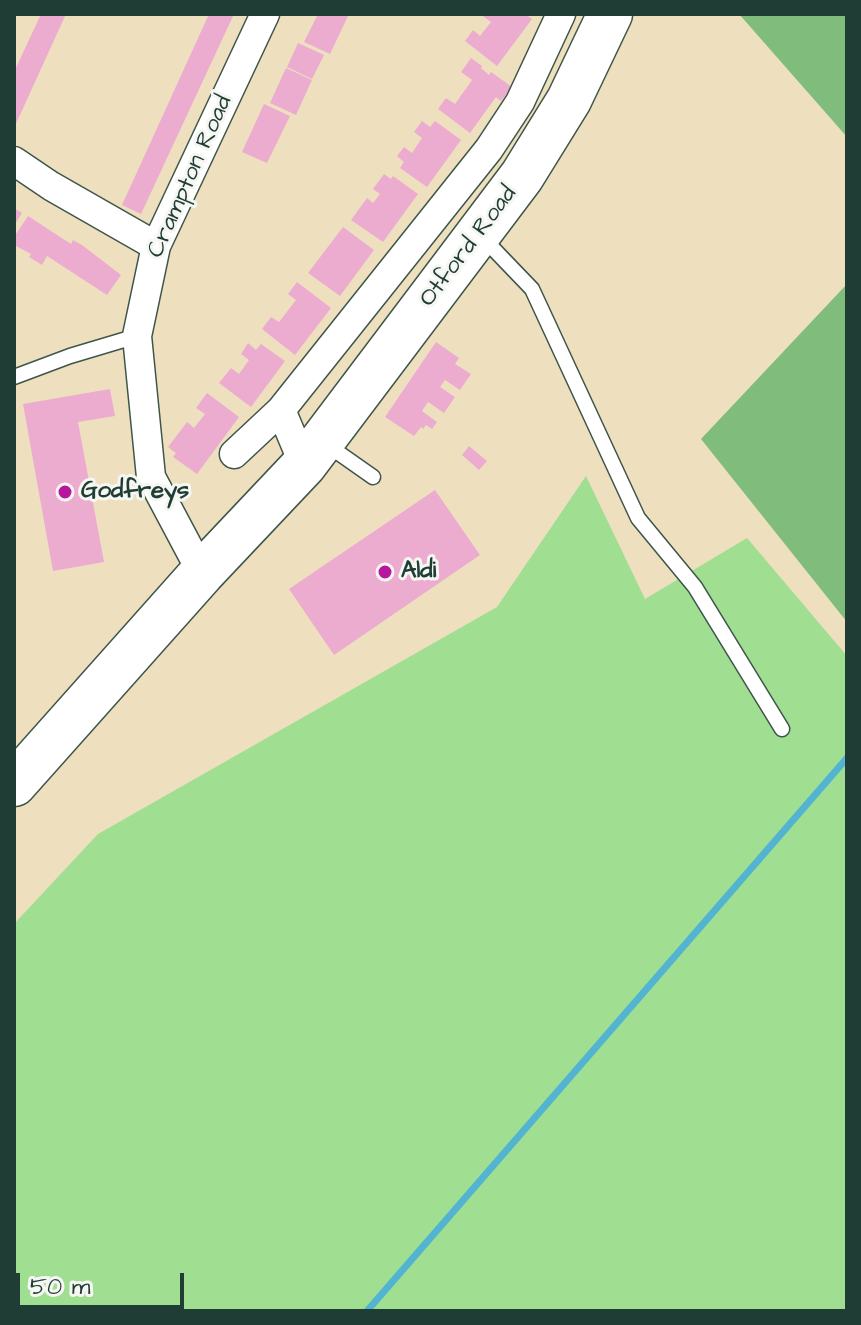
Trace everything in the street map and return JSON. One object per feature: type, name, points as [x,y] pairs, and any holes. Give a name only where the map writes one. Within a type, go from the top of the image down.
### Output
[{"type":"main road","name":"Otford Road","points":[[14,784],[313,454],[522,176],[569,100],[610,14]]},
{"type":"main road","name":"Otford Road","points":[[14,739],[202,573]]},
{"type":"street","name":"Crampton Road","points":[[202,573],[151,477],[137,336],[156,246],[265,14]]},
{"type":"street","name":"Otford Road","points":[[234,454],[281,410],[489,149],[520,102],[561,14]]},
{"type":"street","points":[[14,161],[51,186],[156,246]]},
{"type":"street","points":[[281,410],[313,454]]},
{"type":"lane","points":[[479,233],[532,289],[638,518],[695,587],[782,729]]},
{"type":"lane","points":[[14,377],[137,336]]},
{"type":"lane","points":[[313,454],[373,477]]},
{"type":"green space","points":[[739,14],[847,14],[847,137]]},
{"type":"green space","points":[[847,284],[847,622],[701,439]]},
{"type":"green space","points":[[586,476],[645,599],[747,538],[847,656],[847,1311],[14,1311],[14,924],[98,834],[497,607]]},
{"type":"building","points":[[41,14],[66,14],[14,128],[14,72]]},
{"type":"building","points":[[209,14],[234,14],[141,214],[122,205]]},
{"type":"building","points":[[318,14],[349,14],[330,54],[304,42]]},
{"type":"building","points":[[480,14],[525,14],[532,19],[497,66],[465,41],[473,30],[480,36],[491,22]]},
{"type":"building","points":[[298,43],[324,55],[312,79],[287,67]]},
{"type":"building","points":[[471,58],[489,75],[491,72],[512,87],[501,101],[496,97],[470,133],[438,109],[446,98],[455,104],[472,80],[461,72]]},
{"type":"building","points":[[286,68],[312,80],[296,115],[270,103]]},
{"type":"building","points":[[264,104],[290,116],[267,163],[242,152]]},
{"type":"building","points":[[422,121],[430,127],[435,121],[461,140],[427,187],[400,168],[404,162],[397,156],[404,147],[412,153],[422,138],[414,132]]},
{"type":"building","points":[[384,174],[391,179],[393,176],[418,194],[383,242],[351,220],[367,198],[373,203],[380,194],[373,189]]},
{"type":"building","points":[[14,208],[22,213],[14,226]]},
{"type":"building","points":[[28,216],[71,244],[73,240],[82,245],[121,275],[107,295],[47,256],[42,265],[29,257],[31,254],[14,245],[14,237]]},
{"type":"building","points":[[343,227],[374,250],[340,296],[308,273]]},
{"type":"building","points":[[297,282],[331,308],[295,355],[262,329],[271,317],[279,322],[296,300],[288,294]]},
{"type":"building","points":[[436,342],[459,358],[455,364],[471,374],[460,390],[445,380],[440,387],[455,397],[444,413],[428,402],[422,411],[437,422],[432,429],[426,425],[423,429],[421,427],[414,436],[385,417]]},
{"type":"building","points":[[248,343],[256,350],[261,344],[285,361],[251,407],[219,383],[231,368],[239,374],[249,360],[241,354]]},
{"type":"building","name":"Godfreys","points":[[110,389],[115,416],[78,422],[104,562],[53,571],[23,404]]},
{"type":"building","points":[[207,393],[239,417],[197,474],[173,457],[176,453],[168,447],[187,422],[194,428],[205,414],[196,408]]},
{"type":"building","points":[[469,446],[487,461],[479,470],[462,455]]},
{"type":"building","name":"Aldi","points":[[435,490],[480,555],[334,655],[289,589]]},
{"type":"waterway","points":[[367,1311],[847,758]]},
{"type":"place","name":"Godfreys","points":[[65,492]]},
{"type":"place","name":"Aldi","points":[[385,572]]}]
